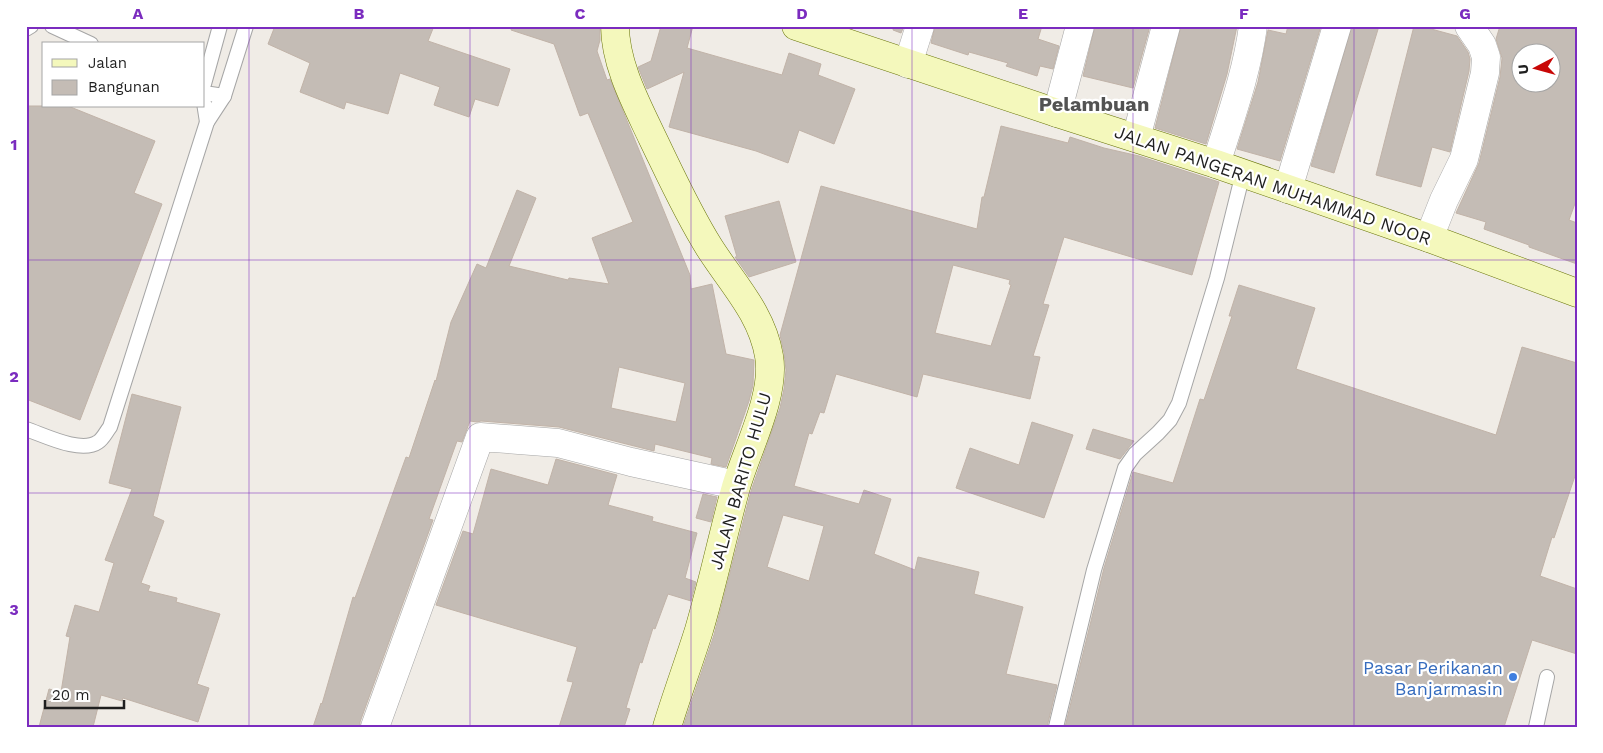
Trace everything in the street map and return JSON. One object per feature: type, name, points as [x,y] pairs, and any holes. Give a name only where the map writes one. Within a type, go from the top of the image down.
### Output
[{"type":"main road","name":"JALAN BARITO HULU","points":[[615,26],[615,41],[631,92],[680,196],[710,248],[747,301],[762,331],[769,356],[769,379],[763,407],[736,486],[699,630],[667,727]]},
{"type":"main road","name":"JALAN PANGERAN MUHAMMAD NOOR","points":[[808,28],[908,64],[1243,173],[1577,293]]},
{"type":"street","points":[[908,64],[920,26]]},
{"type":"street","points":[[1057,113],[1080,26]]},
{"type":"street","points":[[1136,138],[1166,26]]},
{"type":"street","points":[[1216,164],[1243,75],[1251,43],[1252,26]]},
{"type":"street","points":[[1288,189],[1338,26]]},
{"type":"street","points":[[1428,238],[1464,159],[1485,73],[1486,57],[1482,45],[1469,26]]},
{"type":"street","points":[[376,727],[480,437],[558,443],[736,486]]},
{"type":"lane","points":[[26,29],[32,26]]},
{"type":"lane","points":[[52,26],[87,42]]},
{"type":"lane","points":[[205,80],[220,26]]},
{"type":"lane","points":[[26,429],[75,446],[88,447],[98,442],[110,427],[207,122],[224,96],[246,26]]},
{"type":"lane","points":[[205,92],[224,96]]},
{"type":"lane","points":[[205,108],[207,122]]},
{"type":"lane","points":[[1056,727],[1094,570],[1125,468],[1135,454],[1170,420],[1180,402],[1217,278],[1243,173]]},
{"type":"lane","points":[[1536,727],[1547,677]]},
{"type":"building","points":[[275,26],[434,26],[428,41],[510,69],[498,106],[475,99],[469,117],[434,105],[440,87],[400,73],[388,114],[346,102],[344,109],[300,92],[310,63],[268,44]]},
{"type":"building","points":[[512,26],[600,26],[600,40],[597,51],[607,80],[610,79],[690,275],[691,289],[712,284],[726,354],[754,360],[753,385],[749,401],[726,467],[711,464],[712,458],[655,444],[654,451],[559,427],[470,421],[462,442],[457,441],[429,519],[433,520],[360,722],[360,727],[313,727],[322,704],[353,597],[355,598],[406,457],[409,458],[436,381],[451,322],[477,264],[486,268],[517,190],[536,198],[509,266],[568,280],[569,278],[609,284],[592,238],[633,222],[588,113],[580,116],[554,44],[511,30]],"holes":[[[619,367],[685,383],[676,422],[611,408]]]},
{"type":"building","points":[[661,26],[693,26],[687,48],[782,75],[789,53],[821,64],[818,75],[855,89],[834,144],[799,130],[788,163],[756,151],[669,127],[684,72],[647,89],[638,67],[651,61]]},
{"type":"building","points":[[894,26],[904,26],[901,33],[893,30]]},
{"type":"building","points":[[935,26],[1042,26],[1038,39],[1059,46],[1053,69],[1040,66],[1037,76],[1006,66],[1008,63],[969,52],[968,55],[931,43]]},
{"type":"building","points":[[1095,26],[1150,26],[1133,88],[1083,76]]},
{"type":"building","points":[[1181,26],[1237,26],[1227,74],[1206,144],[1155,128]]},
{"type":"building","points":[[1288,26],[1321,26],[1280,161],[1237,149],[1258,82],[1268,30],[1286,34]]},
{"type":"building","points":[[1352,26],[1379,26],[1334,173],[1311,166]]},
{"type":"building","points":[[1414,26],[1457,36],[1468,52],[1470,59],[1469,71],[1450,152],[1432,147],[1421,187],[1376,175]]},
{"type":"building","points":[[1500,26],[1577,26],[1577,198],[1569,220],[1577,223],[1577,264],[1484,229],[1486,222],[1456,213],[1479,163],[1500,77],[1502,58],[1496,39]]},
{"type":"building","points":[[26,106],[73,108],[155,141],[134,193],[162,204],[80,420],[26,399]]},
{"type":"building","points":[[1001,126],[1068,143],[1070,137],[1104,148],[1139,156],[1219,182],[1192,275],[1064,237],[1043,304],[1049,305],[1033,356],[1040,357],[1030,399],[923,374],[917,397],[836,374],[824,413],[820,412],[812,434],[809,433],[794,486],[859,504],[864,490],[891,499],[874,554],[915,570],[918,557],[979,572],[974,594],[1023,607],[1006,674],[1057,685],[1047,727],[683,727],[714,635],[751,491],[780,408],[786,370],[780,335],[821,186],[977,229],[982,197],[984,197]],"holes":[[[953,265],[1010,280],[1009,284],[1011,285],[991,346],[935,333]],[[783,515],[824,526],[809,581],[767,567]]]},
{"type":"building","points":[[779,201],[796,262],[749,277],[735,257],[737,257],[725,216]]},
{"type":"building","points":[[1239,285],[1315,308],[1296,369],[1496,435],[1522,347],[1577,363],[1577,470],[1554,538],[1552,537],[1540,576],[1577,589],[1577,654],[1532,640],[1504,727],[1065,727],[1104,568],[1133,472],[1173,483],[1200,399],[1204,400],[1232,316],[1229,316]]},
{"type":"building","points":[[132,394],[181,407],[153,516],[164,521],[141,583],[150,586],[148,591],[177,598],[176,602],[220,614],[197,684],[209,688],[198,722],[123,698],[122,701],[101,695],[93,727],[39,727],[49,689],[61,692],[70,637],[66,636],[75,605],[99,612],[114,563],[105,560],[132,489],[109,483]]},
{"type":"building","points":[[1032,422],[1073,435],[1044,518],[956,488],[970,448],[1019,465]]},
{"type":"building","points":[[1093,429],[1134,441],[1120,459],[1086,449]]},
{"type":"building","points":[[556,459],[617,475],[608,505],[653,517],[652,521],[697,533],[685,578],[696,582],[691,601],[668,594],[655,629],[653,628],[642,663],[640,662],[626,708],[630,709],[624,727],[559,727],[573,682],[567,681],[577,647],[436,605],[463,531],[473,534],[491,469],[548,485]]},
{"type":"building","points":[[703,494],[717,497],[711,522],[696,518]]},
{"type":"place","name":"Pasar Perikanan Banjarmasin","points":[[1513,677]]},
{"type":"district","name":"Pelambuan","points":[[1094,104]]}]
